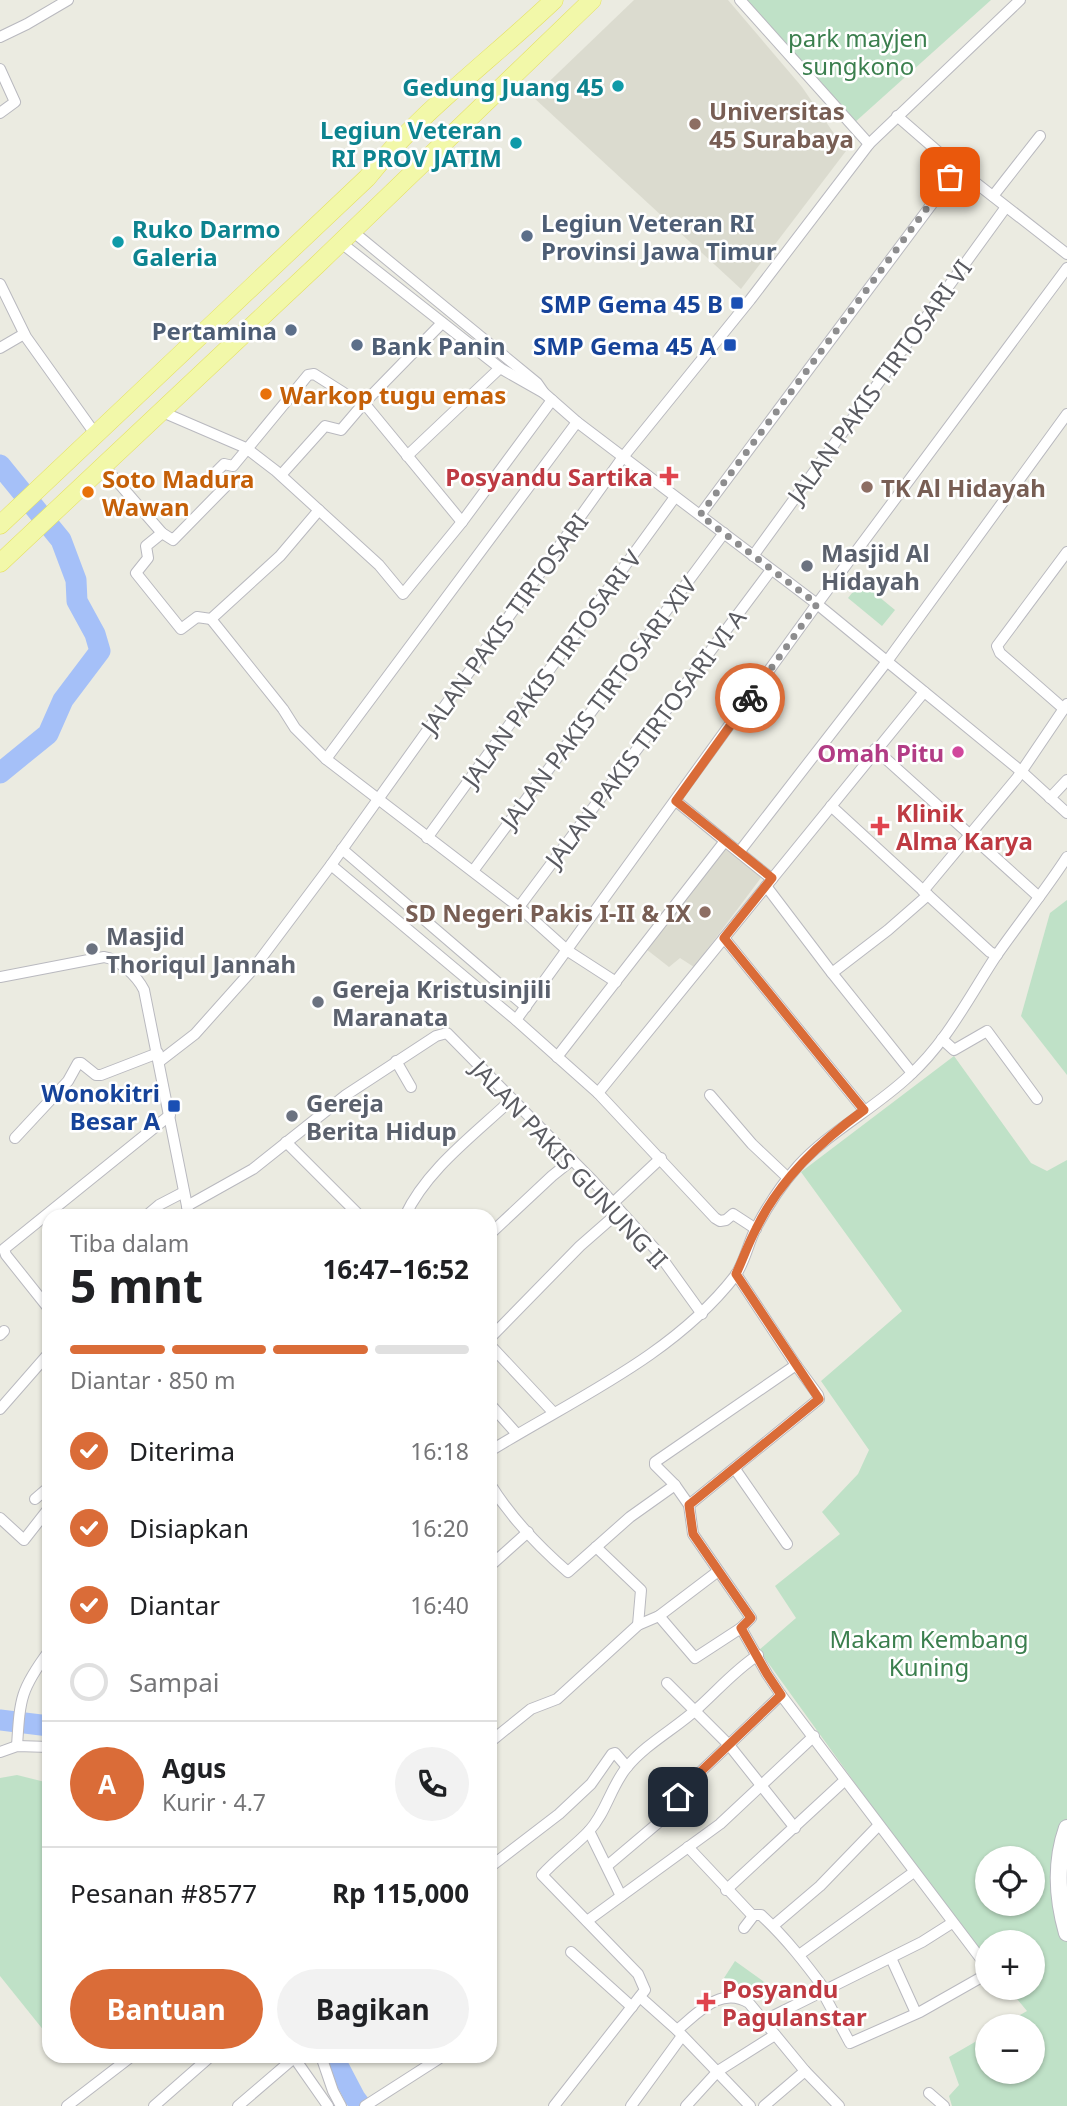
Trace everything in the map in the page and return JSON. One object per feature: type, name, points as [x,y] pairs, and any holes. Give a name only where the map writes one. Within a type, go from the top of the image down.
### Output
[{"type":"main road","points":[[0,525],[367,178],[388,152],[427,113],[498,53],[554,0]]},
{"type":"main road","points":[[4,556],[36,529],[346,236],[592,0]]},
{"type":"street","points":[[0,37],[68,0]]},
{"type":"street","points":[[740,0],[869,144]]},
{"type":"street","name":"JALAN PAKIS TIRTOSARI","points":[[15,1138],[68,1081],[78,1063],[96,1075],[101,1075],[159,1057],[195,1034],[253,969],[331,865],[623,457],[750,300],[869,144],[1020,0]]},
{"type":"street","points":[[0,69],[15,102],[0,113]]},
{"type":"street","points":[[897,116],[958,169],[1067,254]]},
{"type":"street","points":[[993,196],[1040,136]]},
{"type":"street","points":[[700,515],[958,169]]},
{"type":"street","name":"JALAN PAKIS TIRTOSARI VI","points":[[753,556],[1006,207]]},
{"type":"street","points":[[346,236],[369,246],[537,383],[577,422],[888,660],[1067,813]]},
{"type":"street","points":[[346,236],[359,258],[500,368],[548,396]]},
{"type":"street","points":[[359,258],[369,246]]},
{"type":"street","points":[[516,1020],[817,604],[1067,268]]},
{"type":"street","points":[[0,284],[24,334],[96,435]]},
{"type":"street","points":[[281,475],[325,426],[341,430],[442,323]]},
{"type":"street","points":[[0,348],[24,334]]},
{"type":"street","points":[[407,456],[500,368]]},
{"type":"street","points":[[103,465],[162,533],[175,539],[225,487],[215,473],[225,464],[233,466],[311,374],[364,403],[462,522]]},
{"type":"street","points":[[160,411],[246,448],[281,475],[379,565],[403,594],[462,522],[548,396]]},
{"type":"street","points":[[740,851],[888,660],[1067,414]]},
{"type":"street","points":[[326,760],[577,422]]},
{"type":"street","name":"JALAN PAKIS TIRTOSARI V","points":[[427,838],[675,498]]},
{"type":"street","points":[[211,619],[280,556],[319,510]]},
{"type":"street","points":[[162,533],[146,546],[148,558],[136,573],[179,628],[182,629],[197,617],[211,619],[295,728],[326,760],[519,907],[568,951],[616,982]]},
{"type":"street","name":"JALAN PAKIS TIRTOSARI XIV","points":[[473,871],[724,533]]},
{"type":"street","points":[[832,973],[888,930],[926,893],[1022,772],[1066,707],[1000,653],[998,646],[1067,552]]},
{"type":"street","name":"JALAN PAKIS TIRTOSARI VI A","points":[[519,907],[771,570]]},
{"type":"street","points":[[598,1093],[924,692]]},
{"type":"street","points":[[875,749],[1039,897]]},
{"type":"street","points":[[1051,798],[1067,780]]},
{"type":"street","points":[[676,801],[740,851],[769,882],[832,973],[912,1073]]},
{"type":"street","points":[[831,806],[990,952],[997,955]]},
{"type":"street","points":[[557,1057],[725,841]]},
{"type":"street","points":[[342,849],[526,1007]]},
{"type":"street","points":[[497,1447],[554,1412],[614,1381],[702,1314],[736,1274],[756,1229],[788,1178],[807,1157],[912,1073],[942,1039],[997,955],[1067,857]]},
{"type":"street","points":[[331,865],[516,1020],[598,1093],[715,1218],[726,1220],[733,1214],[756,1229]]},
{"type":"street","points":[[724,938],[864,1110]]},
{"type":"street","points":[[0,977],[104,957],[111,958],[141,983],[159,1057],[188,1209]]},
{"type":"street","points":[[942,1039],[954,1050],[987,1031],[1037,1099]]},
{"type":"street","name":"JALAN PAKIS GUNUNG II","points":[[191,1209],[243,1176],[346,1095],[396,1060],[436,1036],[447,1033],[617,1207],[656,1250],[702,1314]]},
{"type":"street","points":[[396,1060],[411,1087]]},
{"type":"street","points":[[709,1095],[752,1144],[788,1178]]},
{"type":"street","points":[[409,1209],[430,1177],[512,1099]]},
{"type":"street","points":[[54,1209],[170,1115]]},
{"type":"street","points":[[286,1142],[353,1209]]},
{"type":"street","points":[[497,1331],[661,1158]]},
{"type":"street","points":[[497,1227],[552,1175],[572,1160]]},
{"type":"street","points":[[154,1209],[184,1192]]},
{"type":"street","points":[[42,1218],[4,1249],[6,1255],[42,1297]]},
{"type":"street","points":[[689,1505],[819,1399],[736,1274]]},
{"type":"street","points":[[497,1352],[554,1412]]},
{"type":"street","points":[[0,1409],[42,1361]]},
{"type":"street","points":[[659,1616],[695,1658],[741,1628],[751,1618],[693,1534],[689,1505],[675,1485],[656,1467],[655,1462],[796,1365]]},
{"type":"street","points":[[497,1412],[517,1434]]},
{"type":"street","points":[[735,1469],[786,1544]]},
{"type":"street","points":[[497,1496],[568,1572],[630,1517],[675,1485]]},
{"type":"street","points":[[2,1522],[24,1539],[42,1517]]},
{"type":"street","points":[[497,1560],[528,1532]]},
{"type":"street","points":[[596,1547],[641,1590],[638,1625]]},
{"type":"street","points":[[497,1736],[531,1709],[557,1699],[638,1625],[659,1616],[717,1572]]},
{"type":"street","points":[[741,1628],[781,1695],[975,1952]]},
{"type":"street","points":[[555,2106],[645,1990],[643,1981],[542,1875],[559,1856],[589,1831],[627,1768],[656,1740],[696,1710],[744,1664],[758,1655]]},
{"type":"street","points":[[16,1746],[19,1708],[29,1677],[42,1660]]},
{"type":"street","points":[[667,1683],[729,1745],[795,1828]]},
{"type":"street","points":[[607,1866],[678,1806],[679,1796],[781,1695]]},
{"type":"street","points":[[587,1921],[720,1824],[814,1736]]},
{"type":"street","points":[[0,1752],[16,1746],[42,1747]]},
{"type":"street","points":[[497,1862],[559,1814],[591,1784],[612,1754],[615,1753],[627,1768]]},
{"type":"street","points":[[726,1890],[844,1781]]},
{"type":"street","points":[[774,1926],[820,1886],[878,1826]]},
{"type":"street","points":[[1067,1828],[1060,1848],[1059,1902],[1067,1933]]},
{"type":"street","points":[[589,1831],[621,1896]]},
{"type":"street","points":[[688,1847],[726,1890],[754,1916],[762,1916],[774,1926],[800,1955],[824,1992],[850,2043],[916,2013],[975,1980]]},
{"type":"street","points":[[800,1955],[914,1872]]},
{"type":"street","points":[[744,1928],[754,1916]]},
{"type":"street","points":[[763,2021],[922,1942],[952,1923]]},
{"type":"street","points":[[571,1952],[680,2033],[750,2106]]},
{"type":"street","points":[[891,1958],[916,2013]]},
{"type":"street","points":[[631,2106],[680,2033],[710,2003],[736,1997],[746,2001],[805,2071],[839,2106]]},
{"type":"street","points":[[686,2106],[718,2071],[775,2035]]},
{"type":"street","points":[[67,2106],[123,2063]]},
{"type":"street","points":[[154,2106],[203,2063]]},
{"type":"street","points":[[238,2106],[286,2063]]},
{"type":"street","points":[[298,2063],[335,2105]]},
{"type":"street","points":[[323,2063],[335,2105]]},
{"type":"street","points":[[366,2106],[432,2063]]},
{"type":"street","points":[[764,2106],[805,2071]]},
{"type":"street","points":[[929,2093],[944,2106]]},
{"type":"shaded area","name":"Universitas 45 Surabaya","points":[[634,0],[728,0],[802,87],[846,151],[741,289],[533,97]]},
{"type":"shaded area","name":"SD Negeri Pakis I-II & IX","points":[[725,849],[763,875],[694,967],[680,958],[669,967],[646,949]]},
{"type":"green space","name":"park mayjen sungkono","points":[[747,0],[991,0],[854,123]]},
{"type":"green space","points":[[861,582],[895,610],[882,626],[848,598]]},
{"type":"green space","points":[[1067,900],[1067,1075],[1021,1016],[1050,913]]},
{"type":"green space","name":"Makam Kembang Kuning","points":[[954,1056],[1031,1163],[1047,1171],[1067,1160],[1067,2106],[952,2106],[949,2096],[959,2085],[949,2057],[975,2042],[975,2084],[1045,2084],[1045,2014],[1022,2014],[1027,2011],[1018,2000],[1045,2000],[1045,1930],[975,1930],[975,1947],[759,1650],[796,1618],[775,1586],[840,1534],[822,1512],[858,1474],[869,1450],[821,1381],[902,1311],[801,1172]]},
{"type":"green space","points":[[17,1775],[42,1781],[42,2028],[0,1976],[0,1778]]},
{"type":"green space","points":[[735,1961],[767,1984],[752,2004],[729,1990],[733,1983],[724,1978]]},
{"type":"waterway","points":[[0,465],[61,540],[76,580],[77,601],[95,634],[100,651],[63,700],[48,734],[0,773]]},
{"type":"waterway","points":[[0,1720],[42,1725]]},
{"type":"waterway","points":[[337,2063],[361,2106]]},
{"type":"way so far","points":[[750,698],[817,604],[700,515],[950,177]]},
{"type":"place","name":"Gedung Juang 45","points":[[618,86]]},
{"type":"place","name":"Universitas 45 Surabaya","points":[[695,124]]},
{"type":"place","name":"Legiun Veteran RI PROV JATIM","points":[[516,143]]},
{"type":"place","name":"Legiun Veteran RI Provinsi Jawa Timur","points":[[527,236]]},
{"type":"place","name":"Ruko Darmo Galeria","points":[[118,242]]},
{"type":"place","name":"SMP Gema 45 B","points":[[737,303]]},
{"type":"place","name":"Pertamina","points":[[291,330]]},
{"type":"place","name":"Bank Panin","points":[[357,345]]},
{"type":"place","name":"SMP Gema 45 A","points":[[730,345]]},
{"type":"place","name":"Warkop tugu emas","points":[[266,394]]},
{"type":"place","name":"Posyandu Sartika","points":[[669,476]]},
{"type":"place","name":"TK Al Hidayah","points":[[867,487]]},
{"type":"place","name":"Soto Madura Wawan","points":[[88,492]]},
{"type":"place","name":"Masjid Al Hidayah","points":[[807,566]]},
{"type":"place","name":"Omah Pitu","points":[[958,752]]},
{"type":"place","name":"Klinik Alma Karya","points":[[880,826]]},
{"type":"place","name":"SD Negeri Pakis I-II & IX","points":[[705,912]]},
{"type":"place","name":"Masjid Thoriqul Jannah","points":[[92,949]]},
{"type":"place","name":"Gereja Kristusinjili Maranata","points":[[318,1002]]},
{"type":"place","name":"Wonokitri Besar A","points":[[174,1106]]},
{"type":"place","name":"Gereja Berita Hidup","points":[[292,1116]]},
{"type":"place","name":"Posyandu Pagulanstar","points":[[706,2002]]},
{"type":"route","points":[[678,1797],[693,1779],[781,1695],[741,1628],[751,1618],[693,1534],[689,1505],[819,1399],[736,1274],[756,1229],[788,1178],[807,1157],[864,1110],[724,938],[772,878],[676,801],[750,698]]}]
